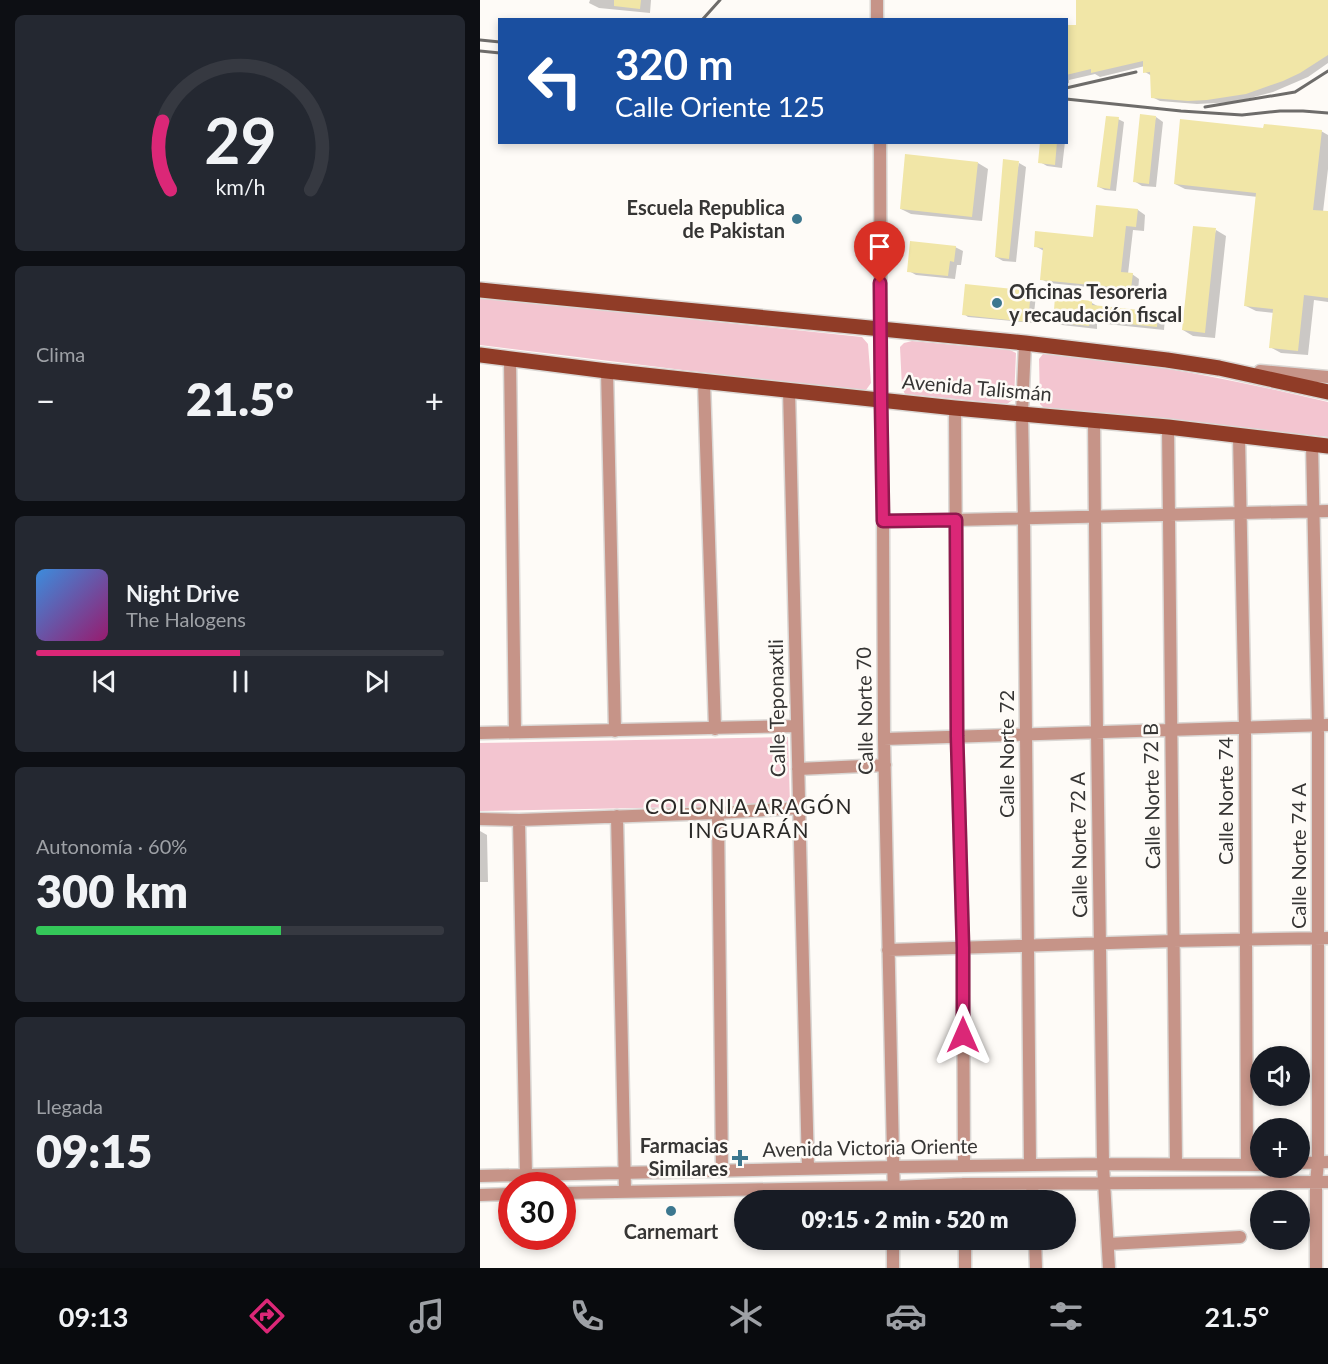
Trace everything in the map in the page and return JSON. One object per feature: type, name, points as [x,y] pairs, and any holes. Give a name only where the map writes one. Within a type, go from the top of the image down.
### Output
[{"type":"main road","points":[[480,290],[1025,343],[1167,360],[1219,368],[1328,392]]},
{"type":"main road","name":"Avenida Talismán","points":[[480,355],[607,371],[955,408],[1168,427],[1328,446]]},
{"type":"street","points":[[877,0],[877,18]]},
{"type":"street","name":"Calle Norte 70","points":[[880,144],[884,738],[894,1187]]},
{"type":"street","name":"Calle Norte 72","points":[[1025,343],[1022,414],[1030,1165]]},
{"type":"street","points":[[510,360],[515,732]]},
{"type":"street","points":[[1219,368],[1328,377]]},
{"type":"street","points":[[607,371],[615,731]]},
{"type":"street","points":[[704,381],[716,729]]},
{"type":"street","name":"Calle Teponaxtli","points":[[789,390],[808,1169]]},
{"type":"street","points":[[955,408],[957,736],[963,948],[964,1167]]},
{"type":"street","name":"Calle Norte 72 A","points":[[1094,420],[1103,1164],[1108,1268]]},
{"type":"street","name":"Calle Norte 72 B","points":[[1168,427],[1176,1164]]},
{"type":"street","name":"Calle Norte 74","points":[[1239,436],[1245,729],[1246,939],[1252,1118]]},
{"type":"street","name":"Calle Norte 74 A","points":[[1312,444],[1312,511],[1323,725],[1323,1162],[1316,1268]]},
{"type":"street","points":[[883,521],[1328,511]]},
{"type":"street","points":[[884,738],[1323,725]]},
{"type":"street","points":[[480,733],[797,726]]},
{"type":"street","points":[[798,770],[885,765]]},
{"type":"street","points":[[480,819],[519,820],[798,808]]},
{"type":"street","points":[[718,813],[722,1170]]},
{"type":"street","points":[[617,816],[625,1191]]},
{"type":"street","points":[[519,820],[526,1172]]},
{"type":"street","points":[[888,950],[1323,938]]},
{"type":"street","name":"Avenida Victoria Oriente","points":[[576,1174],[1030,1165],[1250,1165]]},
{"type":"street","name":"Avenida Victoria Oriente","points":[[480,1176],[498,1176]]},
{"type":"street","name":"Avenida Victoria Oriente","points":[[576,1193],[963,1184],[1322,1182]]},
{"type":"street","points":[[963,1184],[963,1190]]},
{"type":"street","points":[[1032,1184],[1032,1190]]},
{"type":"street","points":[[480,1195],[498,1194]]},
{"type":"street","points":[[1108,1244],[1240,1237]]},
{"type":"street","points":[[893,1250],[893,1268]]},
{"type":"street","points":[[965,1250],[965,1268]]},
{"type":"street","points":[[1035,1250],[1036,1268]]},
{"type":"shaded area","points":[[480,298],[862,337],[868,344],[871,383],[866,390],[854,391],[480,345]]},
{"type":"shaded area","points":[[912,341],[1010,350],[1016,353],[1014,399],[1007,404],[905,394],[902,388],[900,347]]},
{"type":"shaded area","points":[[1043,354],[1115,361],[1186,372],[1328,402],[1328,437],[1045,409],[1040,404],[1039,359]]},
{"type":"shaded area","points":[[788,737],[790,805],[480,811],[480,743]]},
{"type":"building","points":[[614,0],[641,0],[640,9],[614,6]]},
{"type":"building","points":[[1076,0],[1328,0],[1328,55],[1300,73],[1246,94],[1188,101],[1151,98],[1150,72],[1143,73],[1143,61],[1091,73],[1091,69],[1068,75],[1068,25],[1076,25]]},
{"type":"building","points":[[1140,114],[1156,116],[1149,184],[1133,182]]},
{"type":"building","points":[[1106,116],[1119,117],[1110,189],[1097,187]]},
{"type":"building","points":[[1180,119],[1263,128],[1264,124],[1322,130],[1313,210],[1328,211],[1328,298],[1304,295],[1298,351],[1269,348],[1273,309],[1244,306],[1256,193],[1174,184]]},
{"type":"building","points":[[1040,144],[1057,144],[1055,165],[1038,163]]},
{"type":"building","points":[[905,154],[978,162],[972,217],[900,209]]},
{"type":"building","points":[[1003,159],[1019,161],[1009,259],[995,257]]},
{"type":"building","points":[[1096,205],[1138,209],[1136,227],[1126,226],[1121,272],[1133,273],[1131,289],[1040,280],[1043,248],[1034,247],[1035,231],[1093,237]]},
{"type":"building","points":[[1193,226],[1216,228],[1205,333],[1182,330]]},
{"type":"building","points":[[910,241],[956,246],[954,262],[950,261],[948,276],[907,272]]},
{"type":"building","name":"Oficinas Tesoreria y recaudación fiscal","points":[[965,284],[1031,291],[1028,322],[962,315]]},
{"type":"building","points":[[1055,297],[1092,301],[1092,305],[1158,312],[1157,327],[1090,320],[1089,326],[1053,322]]},
{"type":"railway","points":[[704,18],[720,0]]},
{"type":"railway","points":[[480,40],[498,42]]},
{"type":"railway","points":[[480,51],[498,53]]},
{"type":"railway","points":[[1205,107],[1295,92],[1328,71]]},
{"type":"railway","points":[[1068,88],[1136,72]]},
{"type":"railway","points":[[1068,99],[1242,115],[1280,111],[1328,113]]},
{"type":"place","name":"Escuela Republica de Pakistan","points":[[797,219]]},
{"type":"place","name":"Oficinas Tesoreria y recaudación fiscal","points":[[997,303]]},
{"type":"place","name":"Farmacias Similares","points":[[740,1158]]},
{"type":"place","name":"Carnemart","points":[[671,1211]]},
{"type":"district","name":"COLONIA ARAGÓN INGUARÁN","points":[[749,819]]},
{"type":"route","points":[[880,283],[883,521],[956,520],[957,736],[963,1035]]}]
